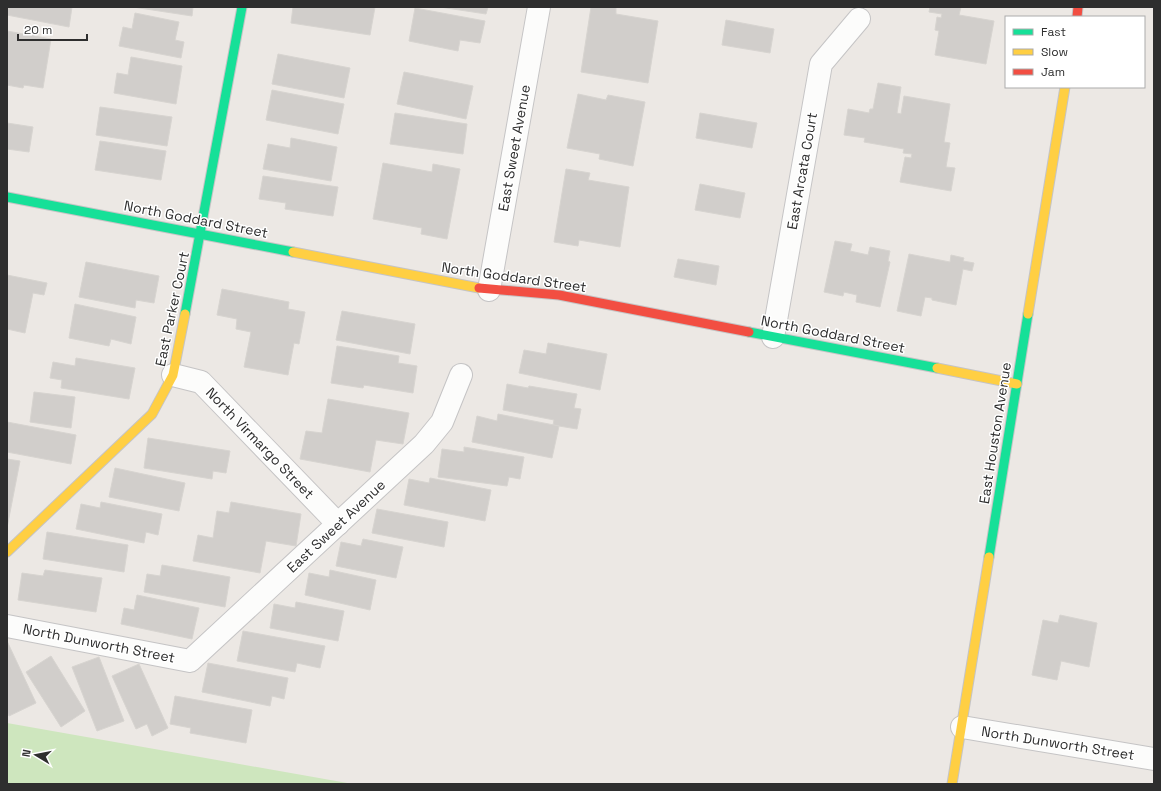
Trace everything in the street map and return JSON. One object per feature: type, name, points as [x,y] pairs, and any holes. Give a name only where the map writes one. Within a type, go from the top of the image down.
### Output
[{"type":"street","name":"East Parker Court","points":[[7,552],[152,414],[173,374],[202,234],[242,7]]},
{"type":"street","name":"East Sweet Avenue","points":[[489,290],[539,7]]},
{"type":"street","name":"East Arcata Court","points":[[773,337],[821,64],[859,19]]},
{"type":"street","name":"East Houston Avenue","points":[[952,784],[1065,88]]},
{"type":"street","name":"North Goddard Street","points":[[7,197],[489,290],[559,295],[1017,384]]},
{"type":"street","name":"North Virmargo Street","points":[[173,374],[201,382],[338,524]]},
{"type":"street","name":"East Sweet Avenue","points":[[190,661],[433,434],[442,422],[461,375]]},
{"type":"street","name":"North Dunworth Street","points":[[7,626],[190,661]]},
{"type":"street","name":"North Dunworth Street","points":[[962,727],[1154,759]]},
{"type":"green space","points":[[7,723],[353,784],[7,784]]},
{"type":"building","points":[[8,7],[72,7],[69,27],[7,15]]},
{"type":"building","points":[[133,7],[193,7],[192,16]]},
{"type":"building","points":[[293,7],[375,7],[370,35],[291,23]]},
{"type":"building","points":[[440,7],[488,7],[486,14]]},
{"type":"building","points":[[591,7],[616,7],[616,14],[658,21],[648,83],[581,72]]},
{"type":"building","points":[[930,7],[961,7],[959,15],[994,21],[986,64],[935,55],[939,31],[935,30],[937,17],[941,18],[942,14],[929,12]]},
{"type":"building","points":[[415,8],[485,21],[480,43],[460,40],[458,51],[409,41]]},
{"type":"building","points":[[135,13],[179,22],[175,40],[184,42],[181,58],[119,46],[123,27],[132,29]]},
{"type":"building","points":[[726,20],[774,29],[770,53],[722,45]]},
{"type":"building","points":[[7,31],[51,39],[43,88],[24,85],[23,88],[7,85]]},
{"type":"building","points":[[278,54],[350,68],[344,98],[272,84]]},
{"type":"building","points":[[131,57],[182,66],[176,104],[114,93],[117,73],[128,75]]},
{"type":"building","points":[[404,72],[473,86],[466,119],[397,104]]},
{"type":"building","points":[[878,83],[901,87],[897,113],[901,114],[904,96],[950,104],[944,142],[950,143],[946,167],[955,168],[951,191],[900,182],[905,157],[911,158],[912,154],[903,153],[904,149],[864,142],[865,138],[844,135],[848,109],[869,113],[870,109],[873,109]]},
{"type":"building","points":[[272,90],[344,104],[338,134],[266,120]]},
{"type":"building","points":[[578,94],[606,100],[608,95],[645,102],[633,166],[599,159],[600,154],[567,148]]},
{"type":"building","points":[[100,107],[172,117],[167,146],[96,135]]},
{"type":"building","points":[[395,113],[467,124],[463,154],[390,144]]},
{"type":"building","points":[[700,113],[757,123],[752,148],[696,138]]},
{"type":"building","points":[[7,123],[33,127],[29,152],[7,149]]},
{"type":"building","points":[[291,138],[337,147],[331,181],[263,169],[268,144],[290,148]]},
{"type":"building","points":[[100,141],[166,151],[161,180],[95,170]]},
{"type":"building","points":[[383,163],[432,172],[433,164],[460,169],[447,239],[421,234],[422,228],[373,219]]},
{"type":"building","points":[[566,169],[590,173],[588,180],[629,187],[620,247],[579,240],[578,246],[554,242]]},
{"type":"building","points":[[263,176],[338,187],[333,216],[285,209],[286,203],[259,199]]},
{"type":"building","points":[[700,184],[745,193],[740,218],[695,210]]},
{"type":"building","points":[[835,241],[852,244],[850,251],[868,255],[870,247],[890,251],[888,261],[890,262],[880,307],[856,302],[857,295],[844,292],[843,296],[824,292]]},
{"type":"building","points":[[909,254],[950,262],[951,255],[964,258],[963,261],[974,263],[972,271],[963,269],[956,305],[925,297],[921,316],[897,311]]},
{"type":"building","points":[[678,259],[719,266],[716,285],[674,277]]},
{"type":"building","points":[[86,262],[159,276],[154,303],[136,300],[135,308],[79,297]]},
{"type":"building","points":[[7,275],[47,283],[44,295],[33,293],[25,333],[7,329]]},
{"type":"building","points":[[222,289],[289,302],[288,309],[305,312],[299,344],[294,343],[288,375],[244,367],[251,332],[236,329],[237,319],[217,315]]},
{"type":"building","points":[[75,304],[136,317],[131,344],[111,339],[109,346],[69,338]]},
{"type":"building","points":[[342,311],[415,324],[410,354],[336,340]]},
{"type":"building","points":[[548,343],[607,354],[600,390],[519,373],[524,350],[546,354]]},
{"type":"building","points":[[337,346],[399,356],[398,363],[417,366],[413,393],[364,385],[363,388],[331,383]]},
{"type":"building","points":[[76,358],[135,368],[129,399],[61,388],[62,380],[50,378],[53,362],[75,366]]},
{"type":"building","points":[[507,384],[577,394],[574,408],[581,409],[577,429],[553,425],[554,420],[503,410]]},
{"type":"building","points":[[34,392],[75,397],[71,428],[30,422]]},
{"type":"building","points":[[328,399],[409,413],[403,444],[376,440],[370,472],[300,459],[306,431],[322,433]]},
{"type":"building","points":[[498,414],[559,426],[552,458],[472,442],[477,416],[497,421]]},
{"type":"building","points":[[7,422],[76,435],[71,464],[7,452]]},
{"type":"building","points":[[148,438],[230,451],[226,473],[213,471],[212,479],[144,468]]},
{"type":"building","points":[[464,447],[524,457],[520,479],[509,477],[507,486],[438,477],[442,449],[464,452]]},
{"type":"building","points":[[7,459],[20,461],[7,528]]},
{"type":"building","points":[[115,468],[185,483],[179,511],[109,497]]},
{"type":"building","points":[[430,478],[491,490],[485,521],[404,505],[409,479],[429,483]]},
{"type":"building","points":[[101,502],[162,514],[158,535],[146,532],[144,543],[76,529],[81,504],[100,508]]},
{"type":"building","points":[[231,502],[301,514],[296,546],[266,541],[260,573],[193,561],[198,535],[213,538],[217,511],[229,513]]},
{"type":"building","points":[[377,509],[448,522],[444,547],[372,533]]},
{"type":"building","points":[[47,532],[128,545],[124,572],[43,559]]},
{"type":"building","points":[[363,539],[403,547],[396,578],[336,566],[341,542],[361,546]]},
{"type":"building","points":[[162,565],[230,577],[225,607],[144,592],[147,574],[160,576]]},
{"type":"building","points":[[45,570],[102,578],[96,612],[18,600],[22,573],[43,576]]},
{"type":"building","points":[[330,570],[376,580],[370,610],[305,595],[309,573],[329,577]]},
{"type":"building","points":[[137,595],[199,608],[192,639],[121,624],[124,608],[134,610]]},
{"type":"building","points":[[296,602],[344,611],[338,641],[270,628],[274,604],[295,608]]},
{"type":"building","points":[[1060,615],[1097,623],[1089,667],[1061,661],[1057,680],[1032,675],[1043,620],[1058,623]]},
{"type":"building","points":[[243,631],[325,646],[320,668],[297,663],[295,672],[237,661]]},
{"type":"building","points":[[7,641],[36,703],[9,716],[7,711]]},
{"type":"building","points":[[51,656],[85,711],[61,727],[26,672]]},
{"type":"building","points":[[99,657],[124,721],[97,731],[72,667]]},
{"type":"building","points":[[208,663],[288,678],[284,699],[272,696],[270,706],[202,692]]},
{"type":"building","points":[[139,664],[168,728],[152,736],[147,724],[136,729],[112,676]]},
{"type":"building","points":[[175,696],[252,710],[246,743],[190,733],[191,728],[170,724]]},
{"type":"traffic: fast","points":[[185,314],[242,7]]},
{"type":"traffic: fast","points":[[7,197],[293,252]]},
{"type":"traffic: fast","points":[[989,557],[1028,314]]},
{"type":"traffic: fast","points":[[749,332],[937,368]]},
{"type":"traffic: slow","points":[[1028,314],[1065,88]]},
{"type":"traffic: slow","points":[[293,252],[479,288]]},
{"type":"traffic: slow","points":[[7,552],[152,414],[173,375],[185,314]]},
{"type":"traffic: slow","points":[[937,368],[1017,384]]},
{"type":"traffic: slow","points":[[952,784],[989,557]]},
{"type":"traffic: jam","points":[[1077,16],[1078,7]]},
{"type":"traffic: jam","points":[[479,288],[559,295],[749,332]]}]
